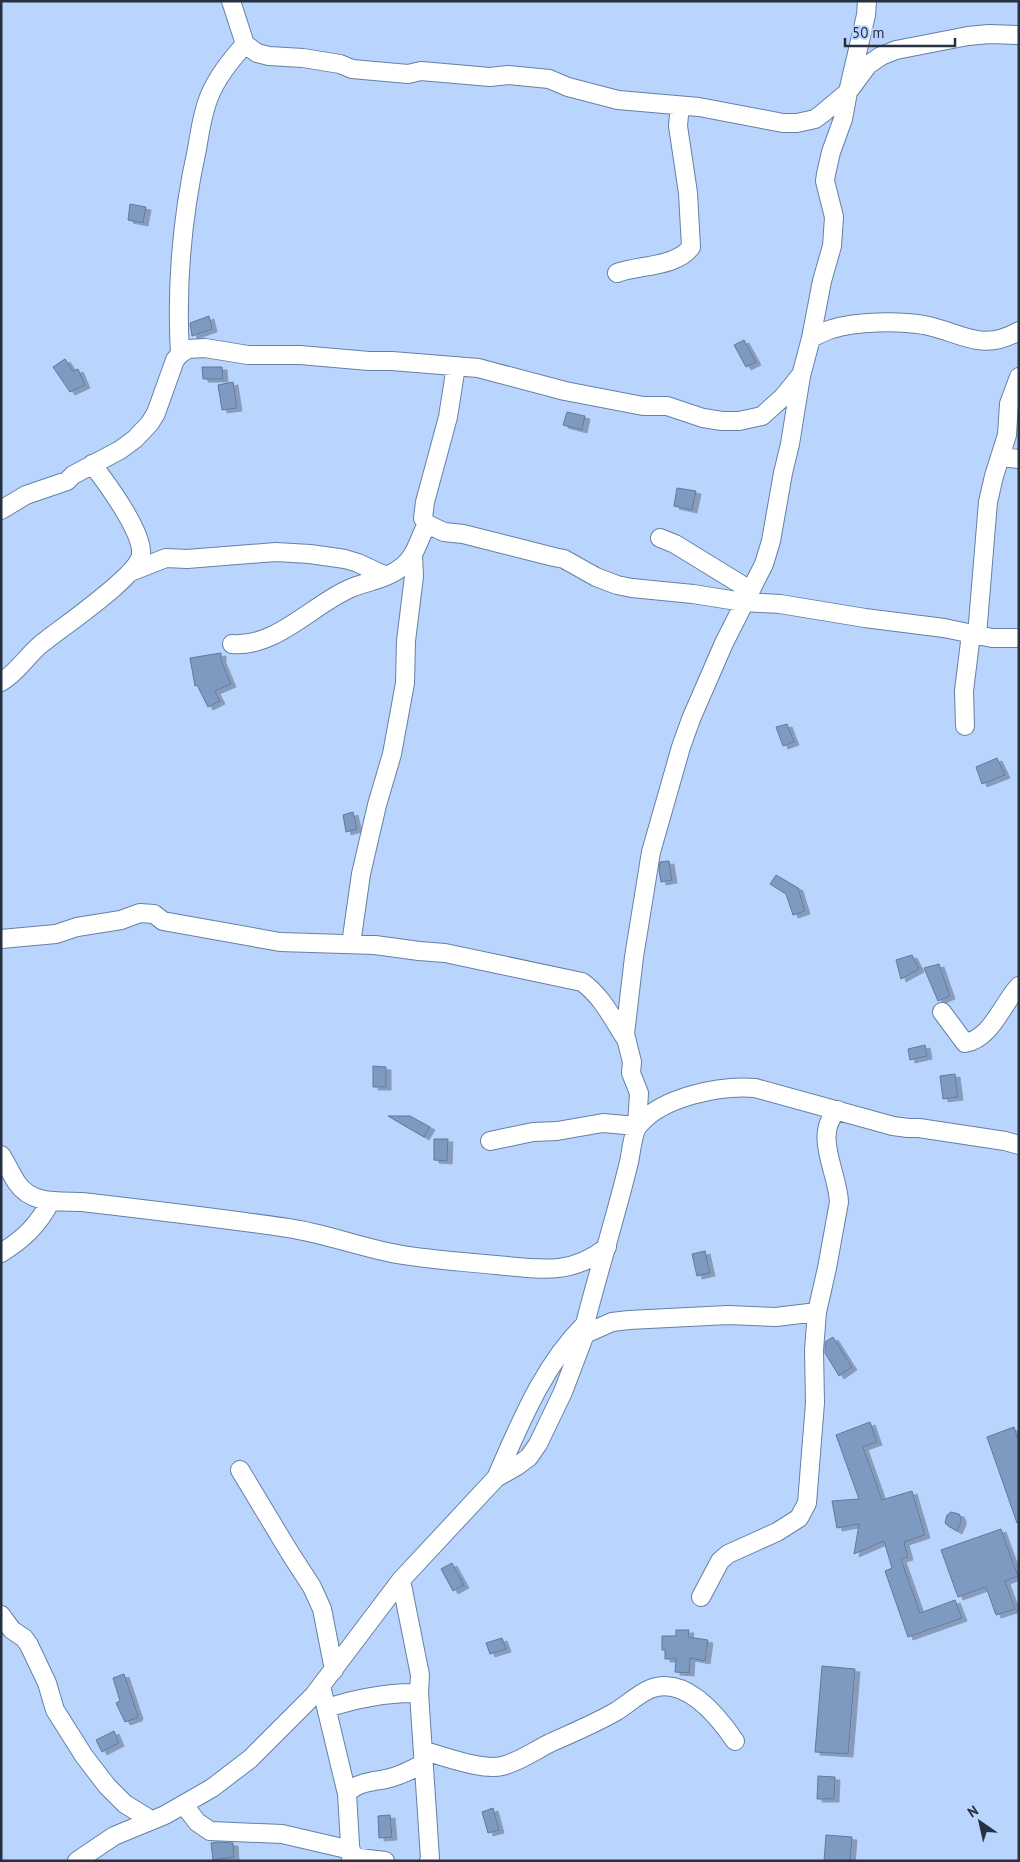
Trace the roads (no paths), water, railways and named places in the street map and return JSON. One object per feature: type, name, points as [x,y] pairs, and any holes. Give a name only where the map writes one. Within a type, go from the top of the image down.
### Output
[{"type":"street","points":[[231,1],[245,44],[257,53],[270,56],[303,58],[340,64],[352,69],[408,74],[421,72],[490,77],[508,75],[549,79],[568,87],[618,100],[699,107],[783,123],[797,123],[815,118],[848,92],[868,65],[888,53],[923,44],[1019,28]]},
{"type":"street","points":[[77,1861],[114,1836],[184,1805],[212,1788],[250,1759],[295,1715],[321,1686],[401,1580],[496,1478],[529,1457],[538,1444],[563,1392],[585,1329],[623,1188],[637,1126],[638,1093],[631,1073],[632,1062],[625,1034],[634,957],[652,852],[681,747],[691,719],[746,596],[764,564],[771,541],[801,376],[811,338],[822,281],[832,246],[834,211],[825,181],[826,174],[831,152],[843,120],[866,15],[867,1]]},
{"type":"street","points":[[989,34],[1019,35]]},
{"type":"street","points":[[180,354],[178,325],[182,232],[192,170],[209,97],[228,63],[245,44]]},
{"type":"street","points":[[617,273],[631,268],[660,264],[680,258],[691,248],[689,202],[678,126],[678,115],[682,106]]},
{"type":"street","points":[[811,338],[832,329],[888,322],[924,325],[972,340],[990,342],[1001,340],[1019,331]]},
{"type":"street","points":[[1,510],[26,495],[67,481],[92,464],[120,450],[134,439],[150,423],[159,407],[176,360],[180,354],[188,350],[205,348],[248,355],[300,355],[490,370],[565,391],[643,406],[666,406],[704,418],[722,421],[762,416],[784,397],[801,376]]},
{"type":"street","points":[[456,366],[448,417],[423,518],[427,524],[444,532],[462,534],[564,560],[596,577],[617,585],[646,590],[746,596],[780,604],[865,618],[944,628],[992,638],[1019,638]]},
{"type":"street","points":[[965,726],[964,691],[974,635],[988,502],[1007,435],[1010,404],[1019,377]]},
{"type":"street","points":[[1000,457],[1019,459]]},
{"type":"street","points":[[1,682],[16,672],[38,646],[82,614],[130,572],[141,556],[141,548],[137,536],[121,504],[92,464]]},
{"type":"street","points":[[232,644],[242,645],[266,638],[292,626],[328,600],[350,589],[386,576],[404,566],[413,555],[427,524]]},
{"type":"street","points":[[660,538],[675,544],[746,596]]},
{"type":"street","points":[[130,572],[166,558],[187,559],[276,552],[345,559],[386,576]]},
{"type":"street","points":[[351,944],[361,874],[392,754],[404,683],[406,641],[414,576],[413,555]]},
{"type":"street","points":[[1,939],[56,934],[92,924],[121,920],[140,913],[148,913],[154,914],[163,921],[280,942],[351,944],[445,953],[582,982],[593,990],[603,1003],[628,1042]]},
{"type":"street","points":[[942,1012],[960,1039],[965,1043],[972,1042],[988,1029],[1019,986]]},
{"type":"street","points":[[490,1141],[533,1132],[557,1131],[603,1123],[637,1126],[658,1109],[680,1099],[718,1089],[742,1087],[755,1088],[894,1126],[1005,1141],[1019,1145]]},
{"type":"street","points":[[701,1598],[720,1561],[737,1549],[777,1532],[798,1518],[805,1510],[807,1503],[815,1403],[814,1350],[817,1312],[828,1268],[839,1202],[839,1191],[832,1173],[826,1134],[831,1116],[838,1110]]},
{"type":"street","points":[[1,1155],[16,1182],[40,1199],[82,1202],[290,1228],[331,1236],[386,1252],[415,1257],[463,1263],[560,1269],[580,1264],[607,1247]]},
{"type":"street","points":[[1,1253],[29,1233],[41,1219],[51,1201]]},
{"type":"street","points":[[496,1478],[542,1381],[570,1339],[585,1329],[629,1320],[728,1315],[776,1316],[817,1312]]},
{"type":"street","points":[[240,1470],[312,1588],[322,1609],[334,1670]]},
{"type":"street","points":[[401,1580],[420,1675],[419,1693],[429,1861]]},
{"type":"street","points":[[1,1615],[12,1630],[24,1638],[29,1645],[47,1683],[55,1710],[84,1756],[107,1786],[125,1804],[151,1820]]},
{"type":"street","points":[[321,1686],[346,1794],[351,1856]]},
{"type":"street","points":[[346,1794],[358,1785],[390,1778],[423,1757],[481,1766],[501,1766],[521,1759],[550,1743],[588,1727],[648,1690],[665,1686],[679,1688],[702,1702],[724,1725],[735,1741]]},
{"type":"street","points":[[327,1708],[354,1699],[396,1692],[419,1693]]},
{"type":"street","points":[[184,1805],[196,1822],[210,1830],[282,1834],[351,1856],[385,1861]]}]
